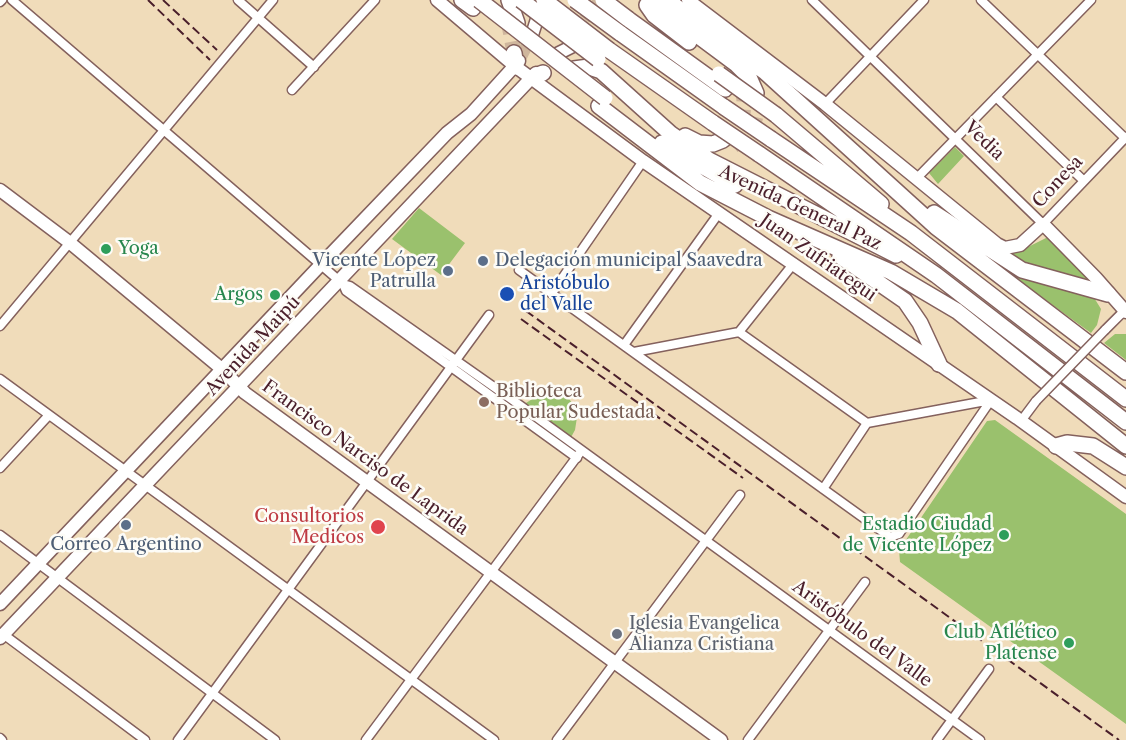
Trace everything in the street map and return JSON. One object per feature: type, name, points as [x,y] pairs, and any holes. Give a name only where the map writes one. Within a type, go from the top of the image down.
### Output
[{"type":"highway","points":[[499,0],[513,21],[509,0]]},
{"type":"highway","points":[[521,0],[604,54],[692,140],[705,144],[728,143],[716,152],[691,149]]},
{"type":"highway","name":"Avenida General Paz","points":[[544,0],[604,54],[713,123],[936,274],[1126,422]]},
{"type":"highway","name":"Avenida General Paz","points":[[575,0],[724,107],[911,233],[1126,399]]},
{"type":"highway","points":[[637,0],[640,11],[649,24],[720,74],[775,119],[827,156],[911,233]]},
{"type":"highway","points":[[645,0],[654,15],[730,70],[740,83]]},
{"type":"highway","points":[[650,0],[676,6],[765,72],[936,227],[1126,372]]},
{"type":"highway","points":[[609,1],[628,19],[725,89],[775,119]]},
{"type":"highway","name":"Avenida General Paz","points":[[471,3],[602,102],[700,183],[788,227],[891,272],[957,311],[1126,446]]},
{"type":"highway","points":[[676,6],[746,73],[756,93]]},
{"type":"highway","points":[[574,69],[589,67],[601,71],[671,134],[718,165],[826,218],[842,230],[936,274]]},
{"type":"highway","points":[[602,102],[660,142],[711,173],[824,226],[842,230]]},
{"type":"highway","points":[[864,163],[1009,264],[1038,275],[1108,294]]},
{"type":"highway","points":[[788,227],[847,260],[897,293],[920,323],[939,364]]},
{"type":"highway","points":[[1056,446],[1067,443],[1093,446],[1126,467]]},
{"type":"street","name":"Aristóbulo del Valle","points":[[12,0],[341,282],[350,286],[453,364],[579,454],[706,541],[980,740]]},
{"type":"street","points":[[238,0],[314,67]]},
{"type":"street","points":[[0,326],[163,128],[273,0]]},
{"type":"street","points":[[292,90],[375,0]]},
{"type":"street","name":"Juan Zufriategui","points":[[437,0],[517,58],[643,161],[991,400],[1126,497]]},
{"type":"street","name":"Vedia","points":[[812,0],[956,138],[1126,310]]},
{"type":"street","points":[[825,104],[924,0]]},
{"type":"street","points":[[981,0],[1126,138]]},
{"type":"street","points":[[676,6],[825,104],[917,178],[1091,0]]},
{"type":"street","points":[[532,35],[539,20]]},
{"type":"street","points":[[555,55],[570,44]]},
{"type":"street","name":"Avenida Maipú","points":[[0,604],[517,58]]},
{"type":"street","name":"Avenida Maipú","points":[[2,636],[537,74]]},
{"type":"street","points":[[996,97],[1084,181]]},
{"type":"street","name":"Conesa","points":[[917,178],[998,244],[1013,248],[1020,245],[1043,224],[1126,138]]},
{"type":"street","points":[[552,293],[643,161]]},
{"type":"street","name":"Francisco Narciso de Laprida","points":[[0,190],[69,242],[223,370],[239,386],[721,740]]},
{"type":"street","points":[[624,345],[719,213]]},
{"type":"street","points":[[634,352],[739,332],[794,263]]},
{"type":"street","points":[[519,270],[822,489],[893,537],[899,534],[991,400]]},
{"type":"street","points":[[1021,421],[1036,401],[1126,310]]},
{"type":"street","points":[[178,740],[289,592],[489,315]]},
{"type":"street","points":[[739,332],[867,423]]},
{"type":"street","points":[[0,379],[494,740]]},
{"type":"street","points":[[822,489],[867,423],[991,400]]},
{"type":"street","points":[[0,468],[49,415]]},
{"type":"street","points":[[366,740],[579,454]]},
{"type":"street","points":[[557,740],[740,495]]},
{"type":"street","points":[[0,535],[275,740]]},
{"type":"street","points":[[748,740],[865,582]]},
{"type":"street","points":[[2,636],[145,740]]},
{"type":"street","points":[[937,740],[989,669]]},
{"type":"green space","points":[[955,147],[964,156],[938,184],[929,173]]},
{"type":"green space","points":[[419,208],[465,243],[441,275],[392,239]]},
{"type":"green space","points":[[957,236],[1016,275],[1093,296],[1101,309],[1097,325],[1091,333]]},
{"type":"green space","points":[[1048,237],[1089,277],[1090,282],[1044,273],[1000,253],[1016,253]]},
{"type":"green space","points":[[1115,334],[1126,334],[1126,360],[1104,343]]},
{"type":"green space","points":[[547,390],[564,392],[578,411],[575,430],[569,441],[521,406]]},
{"type":"green space","name":"Club Atlético Platense","points":[[995,420],[1126,514],[1126,724],[900,562],[899,550],[987,421]]},
{"type":"tunnel","points":[[573,33],[600,0]]},
{"type":"tunnel","points":[[508,19],[514,53]]},
{"type":"tunnel","points":[[521,57],[532,35]]},
{"type":"tunnel","points":[[723,140],[735,130],[743,115],[744,99],[740,83]]},
{"type":"tunnel","points":[[733,146],[745,137],[754,124],[758,107],[756,93]]},
{"type":"railway","points":[[148,0],[210,60]]},
{"type":"railway","points":[[163,0],[217,50]]},
{"type":"railway","points":[[526,311],[1119,740]]},
{"type":"railway","points":[[521,319],[743,478]]},
{"type":"place","name":"Yoga","points":[[106,249]]},
{"type":"place","name":"Delegación municipal Saavedra","points":[[483,261]]},
{"type":"place","name":"Vicente López Patrulla","points":[[448,271]]},
{"type":"place","name":"Aristóbulo del Valle","points":[[507,294]]},
{"type":"place","name":"Argos","points":[[275,295]]},
{"type":"place","name":"Biblioteca Popular Sudestada","points":[[484,402]]},
{"type":"place","name":"Correo Argentino","points":[[126,525]]},
{"type":"place","name":"Consultorios Medicos","points":[[378,527]]},
{"type":"place","name":"Estadio Ciudad de Vicente López","points":[[1004,535]]},
{"type":"place","name":"Iglesia Evangelica Alianza Cristiana","points":[[617,634]]},
{"type":"place","name":"Club Atlético Platense","points":[[1069,643]]}]
